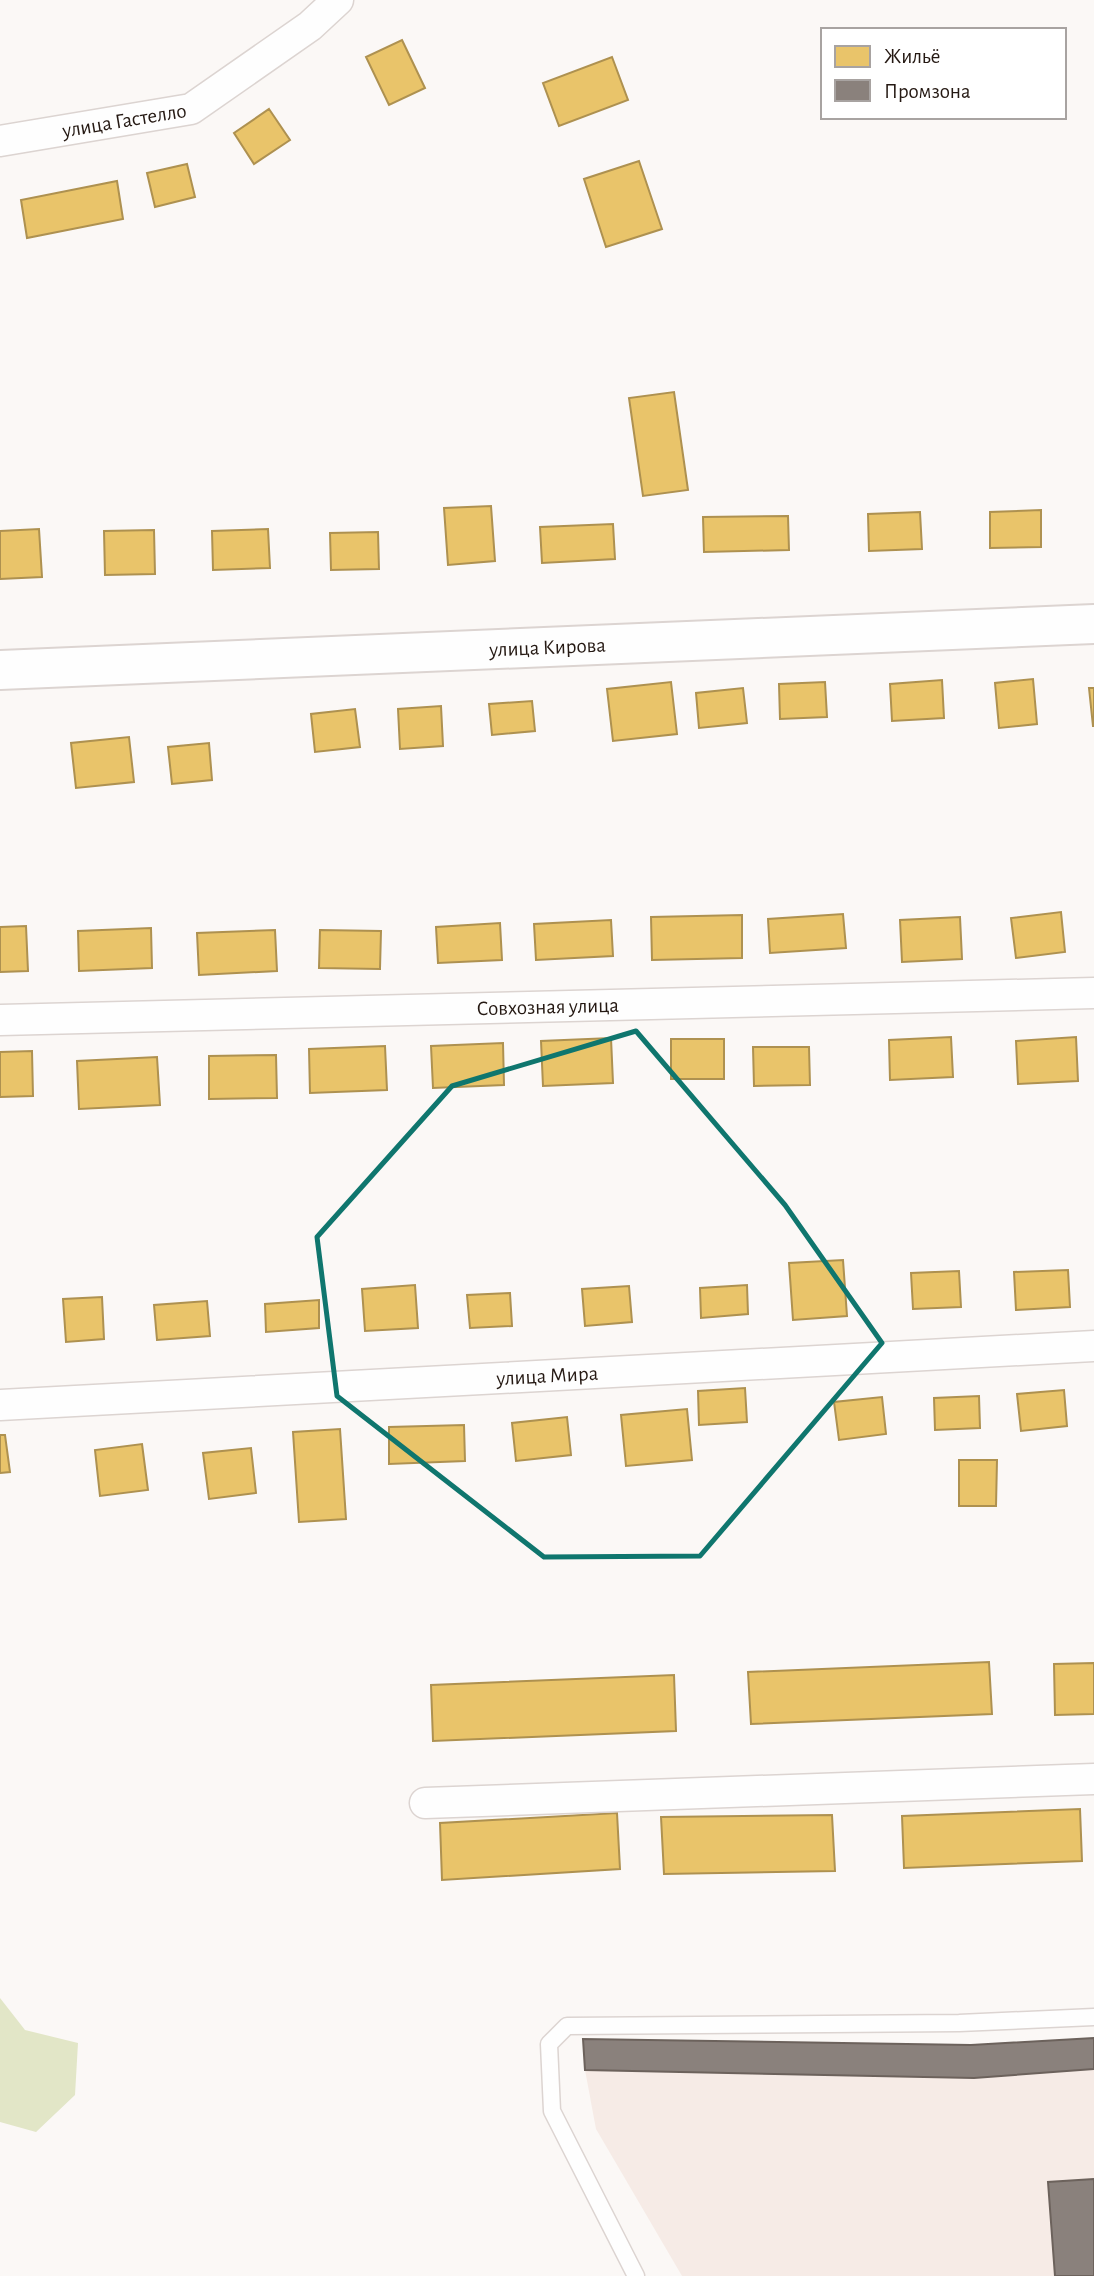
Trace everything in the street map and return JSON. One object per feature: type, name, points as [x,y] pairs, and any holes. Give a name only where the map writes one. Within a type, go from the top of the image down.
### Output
[{"type":"street","name":"улица Гастелло","points":[[0,141],[191,109],[310,26],[338,0]]},
{"type":"street","name":"улица Кирова","points":[[0,670],[1094,624]]},
{"type":"street","name":"Совхозная улица","points":[[0,1020],[1094,993]]},
{"type":"street","name":"улица Мира","points":[[0,1405],[1094,1346]]},
{"type":"street","points":[[425,1803],[1094,1779]]},
{"type":"lane","points":[[636,2276],[552,2111],[549,2045],[567,2026],[958,2023],[1094,2017]]},
{"type":"highlighted area","points":[[636,1031],[785,1205],[882,1343],[700,1556],[544,1557],[337,1396],[317,1237],[452,1086]]},
{"type":"shaded area","points":[[1094,2069],[1094,2276],[682,2276],[596,2129],[585,2070]]},
{"type":"green space","points":[[0,1998],[25,2030],[78,2043],[75,2095],[36,2132],[0,2122]]},
{"type":"building: Жильё","points":[[402,40],[425,88],[389,105],[366,57]]},
{"type":"building: Жильё","points":[[612,57],[628,100],[559,126],[543,83]]},
{"type":"building: Жильё","points":[[269,109],[290,140],[254,164],[234,133]]},
{"type":"building: Жильё","points":[[639,161],[662,229],[606,247],[584,179]]},
{"type":"building: Жильё","points":[[187,164],[195,197],[155,207],[147,173]]},
{"type":"building: Жильё","points":[[117,181],[123,219],[27,238],[21,200]]},
{"type":"building: Жильё","points":[[674,392],[688,490],[643,496],[629,398]]},
{"type":"building: Жильё","points":[[491,506],[495,561],[448,565],[444,508]]},
{"type":"building: Жильё","points":[[1041,510],[1041,547],[990,548],[990,512]]},
{"type":"building: Жильё","points":[[920,512],[922,549],[869,551],[868,514]]},
{"type":"building: Жильё","points":[[788,516],[789,550],[704,552],[703,517]]},
{"type":"building: Жильё","points":[[613,524],[615,559],[542,563],[540,527]]},
{"type":"building: Жильё","points":[[39,529],[42,577],[0,579],[0,531]]},
{"type":"building: Жильё","points":[[268,529],[270,568],[213,570],[212,531]]},
{"type":"building: Жильё","points":[[154,530],[155,574],[105,575],[104,531]]},
{"type":"building: Жильё","points":[[378,532],[379,569],[331,570],[330,533]]},
{"type":"building: Жильё","points":[[1033,679],[1037,724],[999,728],[995,683]]},
{"type":"building: Жильё","points":[[942,680],[944,718],[892,721],[890,684]]},
{"type":"building: Жильё","points":[[671,682],[677,734],[613,741],[607,689]]},
{"type":"building: Жильё","points":[[825,682],[827,717],[780,719],[779,684]]},
{"type":"building: Жильё","points":[[743,688],[747,723],[699,728],[696,693]]},
{"type":"building: Жильё","points":[[1089,688],[1094,688],[1094,726],[1093,726]]},
{"type":"building: Жильё","points":[[532,701],[535,731],[492,735],[489,704]]},
{"type":"building: Жильё","points":[[441,706],[443,746],[400,749],[398,709]]},
{"type":"building: Жильё","points":[[355,709],[360,747],[315,752],[311,714]]},
{"type":"building: Жильё","points":[[129,737],[134,782],[76,788],[71,743]]},
{"type":"building: Жильё","points":[[209,743],[212,780],[172,784],[168,747]]},
{"type":"building: Жильё","points":[[1061,912],[1065,952],[1016,958],[1011,918]]},
{"type":"building: Жильё","points":[[843,914],[846,948],[770,953],[768,919]]},
{"type":"building: Жильё","points":[[742,915],[742,958],[652,960],[651,917]]},
{"type":"building: Жильё","points":[[960,917],[962,959],[902,962],[900,920]]},
{"type":"building: Жильё","points":[[611,920],[613,956],[536,960],[534,924]]},
{"type":"building: Жильё","points":[[500,923],[502,960],[438,963],[436,927]]},
{"type":"building: Жильё","points":[[26,926],[28,971],[0,972],[0,927]]},
{"type":"building: Жильё","points":[[151,928],[152,968],[79,971],[78,931]]},
{"type":"building: Жильё","points":[[275,930],[277,971],[199,975],[197,933]]},
{"type":"building: Жильё","points":[[320,930],[381,931],[380,969],[319,968]]},
{"type":"building: Жильё","points":[[951,1037],[953,1077],[890,1080],[889,1040]]},
{"type":"building: Жильё","points":[[1076,1037],[1078,1081],[1018,1084],[1016,1041]]},
{"type":"building: Жильё","points":[[611,1038],[613,1083],[543,1086],[541,1041]]},
{"type":"building: Жильё","points":[[671,1039],[724,1039],[724,1079],[671,1079]]},
{"type":"building: Жильё","points":[[503,1043],[504,1085],[433,1088],[431,1046]]},
{"type":"building: Жильё","points":[[385,1046],[387,1090],[310,1093],[309,1049]]},
{"type":"building: Жильё","points":[[753,1047],[809,1047],[810,1085],[754,1086]]},
{"type":"building: Жильё","points":[[32,1051],[33,1096],[0,1097],[0,1052]]},
{"type":"building: Жильё","points":[[276,1055],[277,1098],[209,1099],[209,1056]]},
{"type":"building: Жильё","points":[[157,1057],[160,1105],[79,1109],[77,1061]]},
{"type":"building: Жильё","points":[[843,1260],[847,1316],[793,1320],[789,1263]]},
{"type":"building: Жильё","points":[[1068,1270],[1070,1307],[1016,1310],[1014,1272]]},
{"type":"building: Жильё","points":[[959,1271],[961,1307],[913,1309],[911,1273]]},
{"type":"building: Жильё","points":[[415,1285],[418,1328],[365,1331],[362,1289]]},
{"type":"building: Жильё","points":[[747,1285],[748,1314],[701,1318],[700,1288]]},
{"type":"building: Жильё","points":[[629,1286],[632,1322],[585,1326],[582,1289]]},
{"type":"building: Жильё","points":[[510,1293],[512,1326],[470,1328],[467,1295]]},
{"type":"building: Жильё","points":[[102,1297],[104,1339],[66,1342],[63,1299]]},
{"type":"building: Жильё","points":[[319,1300],[319,1328],[266,1332],[265,1304]]},
{"type":"building: Жильё","points":[[207,1301],[210,1336],[157,1340],[154,1305]]},
{"type":"building: Жильё","points":[[745,1388],[747,1422],[699,1425],[698,1391]]},
{"type":"building: Жильё","points":[[1064,1390],[1067,1426],[1021,1431],[1017,1394]]},
{"type":"building: Жильё","points":[[979,1396],[980,1428],[935,1430],[934,1398]]},
{"type":"building: Жильё","points":[[882,1397],[886,1434],[839,1440],[834,1402]]},
{"type":"building: Жильё","points":[[687,1409],[692,1460],[626,1466],[621,1415]]},
{"type":"building: Жильё","points":[[567,1417],[571,1455],[516,1461],[512,1423]]},
{"type":"building: Жильё","points":[[464,1425],[465,1461],[389,1464],[389,1427]]},
{"type":"building: Жильё","points":[[340,1429],[346,1519],[299,1522],[293,1432]]},
{"type":"building: Жильё","points":[[0,1435],[5,1435],[10,1472],[0,1473]]},
{"type":"building: Жильё","points":[[142,1444],[148,1490],[100,1496],[95,1450]]},
{"type":"building: Жильё","points":[[251,1448],[256,1493],[209,1499],[203,1453]]},
{"type":"building: Жильё","points":[[959,1460],[997,1460],[996,1506],[959,1506]]},
{"type":"building: Жильё","points":[[989,1662],[992,1714],[751,1724],[748,1672]]},
{"type":"building: Жильё","points":[[1094,1663],[1094,1714],[1055,1715],[1054,1664]]},
{"type":"building: Жильё","points":[[674,1675],[676,1731],[433,1741],[431,1685]]},
{"type":"building: Жильё","points":[[1080,1809],[1082,1861],[904,1868],[902,1816]]},
{"type":"building: Жильё","points":[[617,1813],[620,1869],[442,1880],[440,1823]]},
{"type":"building: Жильё","points":[[832,1815],[835,1871],[664,1874],[661,1817]]},
{"type":"building: Промзона","points":[[1094,2038],[1094,2069],[974,2078],[585,2070],[583,2039],[971,2045]]},
{"type":"building: Промзона","points":[[1094,2179],[1094,2276],[1055,2276],[1048,2182]]}]
